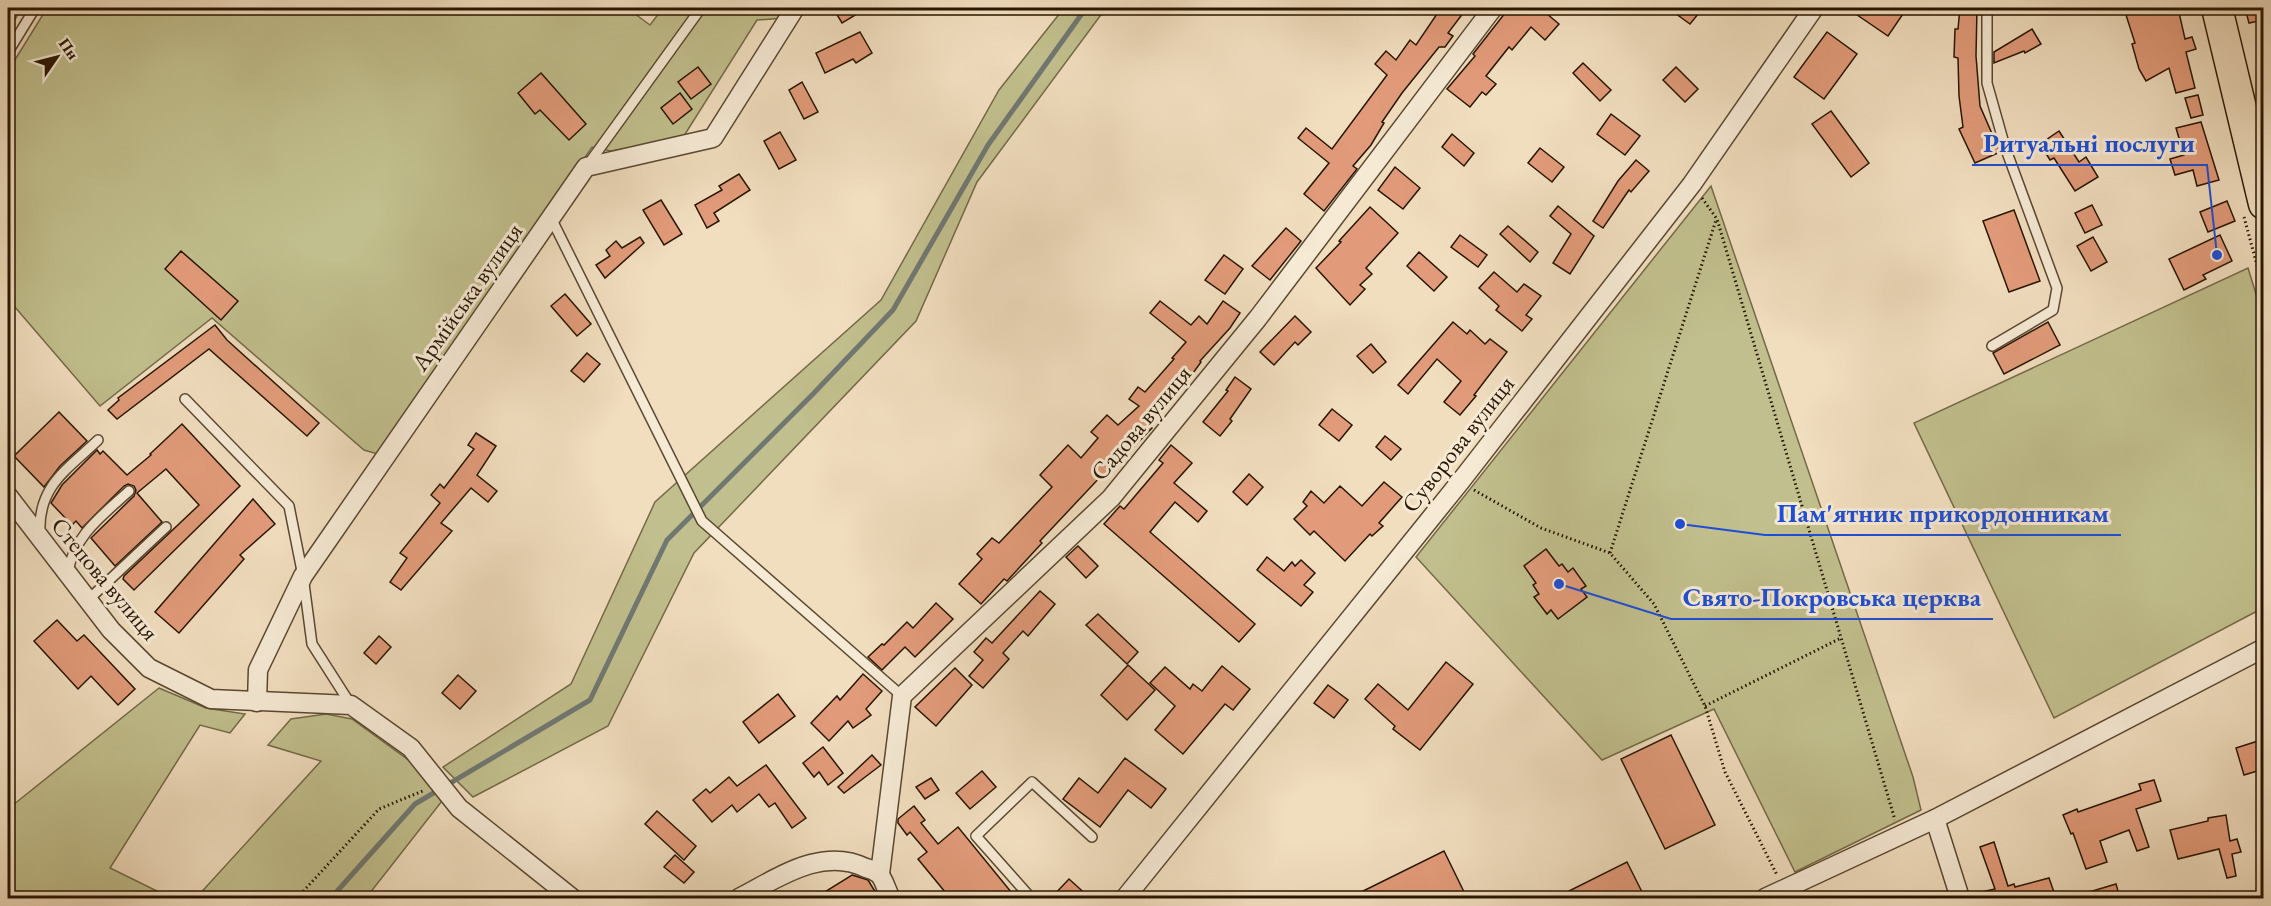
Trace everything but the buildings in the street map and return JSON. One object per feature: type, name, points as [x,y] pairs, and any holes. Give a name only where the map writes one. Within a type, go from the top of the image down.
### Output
[{"type":"main road","points":[[2217,8],[2264,204]]},
{"type":"street","points":[[586,167],[713,138],[795,8]]},
{"type":"street","name":"Садова вулиця","points":[[902,696],[1111,498],[1258,318],[1493,8]]},
{"type":"street","name":"Суворова вулиця","points":[[1125,898],[1460,482],[1692,184],[1814,8]]},
{"type":"street","name":"Армійська вулиця","points":[[257,702],[258,670],[303,576],[586,167]]},
{"type":"street","name":"Степова вулиця","points":[[8,496],[111,630],[149,668],[211,699],[351,705]]},
{"type":"street","points":[[1765,898],[1935,819],[2264,648]]},
{"type":"street","points":[[891,898],[880,874],[902,696]]},
{"type":"street","points":[[351,705],[411,748],[459,808],[572,898]]},
{"type":"street","points":[[1935,819],[1960,898]]},
{"type":"street","points":[[739,898],[790,872],[818,861],[850,862],[880,874]]},
{"type":"lane","points":[[8,52],[35,8]]},
{"type":"lane","points":[[586,167],[701,8]]},
{"type":"lane","points":[[1987,8],[1987,83],[2005,147],[2057,288],[2053,309],[1992,346]]},
{"type":"lane","points":[[551,218],[702,521],[902,696]]},
{"type":"lane","points":[[185,399],[289,506],[303,576],[312,644],[351,705]]},
{"type":"lane","points":[[41,539],[41,514],[50,487],[98,440]]},
{"type":"lane","points":[[68,575],[73,552],[84,534],[129,491]]},
{"type":"lane","points":[[88,600],[165,527]]},
{"type":"lane","points":[[1031,898],[976,836],[1032,782],[1092,837]]},
{"type":"path","points":[[1692,184],[1717,219],[1900,836]]},
{"type":"path","points":[[1610,552],[1717,219]]},
{"type":"path","points":[[1460,482],[1541,528],[1610,552],[1653,604],[1705,706],[1725,771],[1785,889]]},
{"type":"path","points":[[1705,706],[1841,638]]},
{"type":"path","points":[[297,898],[379,808],[440,784]]},
{"type":"shaded area","points":[[8,8],[22,8],[11,26],[8,25]]},
{"type":"shaded area","points":[[47,8],[627,8],[650,25],[663,8],[791,8],[785,18],[757,20],[682,139],[611,151],[592,147],[381,455],[364,450],[212,318],[100,406],[8,299],[8,71]]},
{"type":"shaded area","points":[[1064,8],[1106,8],[977,182],[916,321],[694,553],[608,726],[473,797],[443,767],[571,684],[655,502],[881,300],[999,90]]},
{"type":"shaded area","points":[[1711,186],[1913,777],[1921,810],[1795,872],[1714,709],[1602,760],[1416,557]]},
{"type":"shaded area","points":[[2248,268],[2264,320],[2263,608],[2054,718],[1914,423]]},
{"type":"shaded area","points":[[159,688],[206,708],[245,714],[230,733],[200,725],[110,868],[171,898],[8,898],[8,809]]},
{"type":"shaded area","points":[[326,714],[352,719],[414,764],[442,801],[366,898],[196,898],[321,761],[268,745],[291,719]]},
{"type":"waterway","points":[[331,898],[415,804],[590,700],[667,540],[893,310],[988,145],[1086,8]]},
{"type":"place","name":"Ритуальні послуги","points":[[2217,255]]},
{"type":"place","name":"Пам'ятник прикордонникам","points":[[1680,524]]},
{"type":"place","name":"Свято-Покровська церква","points":[[1559,584]]}]
